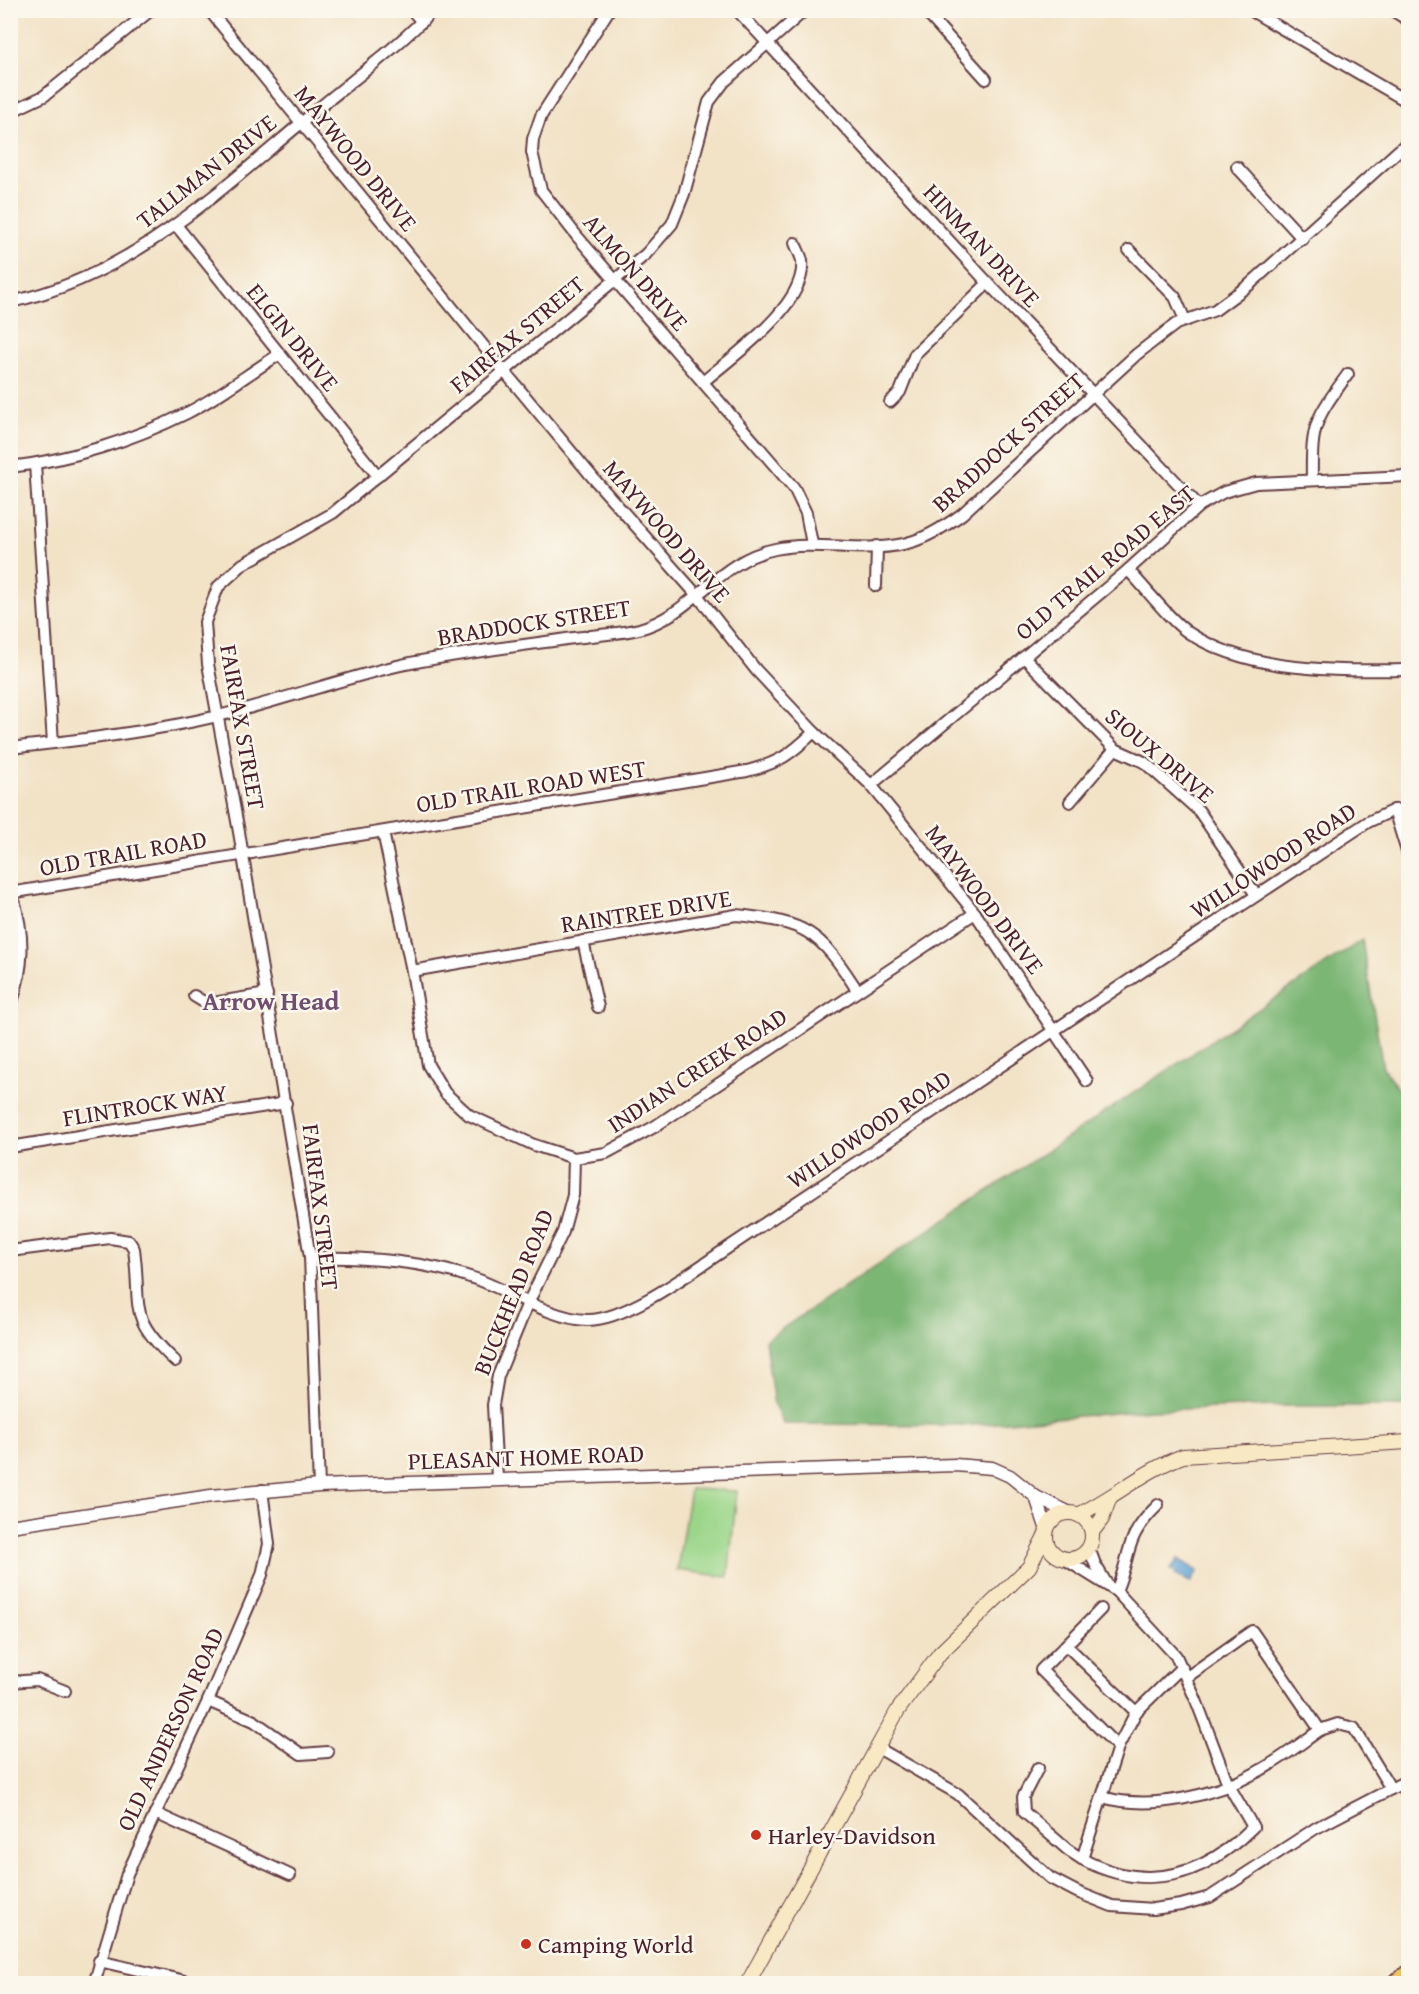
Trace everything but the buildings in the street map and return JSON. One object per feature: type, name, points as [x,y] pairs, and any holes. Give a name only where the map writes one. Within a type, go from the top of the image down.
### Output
[{"type":"highway","points":[[1395,1983],[1408,1975]]},
{"type":"main road","points":[[747,1983],[898,1710],[925,1671],[1029,1567],[1055,1518],[1074,1514],[1110,1497],[1156,1466],[1183,1456],[1408,1442]]},
{"type":"main road","points":[[1029,1567],[1078,1558],[1089,1548],[1092,1532],[1102,1519],[1110,1497]]},
{"type":"main road","points":[[1074,1514],[1084,1519],[1092,1532]]},
{"type":"main road","points":[[1046,1533],[1051,1551],[1063,1559]]},
{"type":"street","points":[[10,112],[44,96],[151,10]]},
{"type":"street","name":"MAYWOOD DRIVE","points":[[209,10],[504,371],[594,479],[697,596],[756,670],[814,732],[871,785],[975,913],[1087,1081]]},
{"type":"street","points":[[412,10],[422,22]]},
{"type":"street","name":"TALLMAN DRIVE","points":[[10,302],[69,286],[126,258],[176,225],[422,22],[433,10]]},
{"type":"street","name":"ALMON DRIVE","points":[[609,10],[546,106],[534,133],[532,152],[537,179],[547,200],[794,488],[806,513],[812,544]]},
{"type":"street","name":"HINMAN DRIVE","points":[[737,10],[988,283],[1199,506]]},
{"type":"street","name":"FAIRFAX STREET","points":[[320,1486],[310,1257],[286,1103],[208,664],[205,622],[218,587],[243,564],[333,513],[646,254],[672,224],[684,194],[709,102],[724,82],[805,10]]},
{"type":"street","points":[[924,10],[986,79]]},
{"type":"street","points":[[1250,10],[1408,102]]},
{"type":"street","points":[[1392,10],[1408,20]]},
{"type":"street","name":"BRADDOCK STREET","points":[[10,748],[217,716],[398,666],[460,654],[527,647],[642,628],[664,618],[697,596],[742,558],[775,549],[812,544],[877,546],[912,542],[939,531],[962,514],[1137,354],[1185,320],[1215,310],[1303,239],[1408,142]]},
{"type":"street","points":[[1237,167],[1303,239]]},
{"type":"street","name":"ELGIN DRIVE","points":[[176,225],[378,476]]},
{"type":"street","points":[[704,382],[771,323],[786,305],[801,271],[801,261],[795,243]]},
{"type":"street","points":[[1129,250],[1174,297],[1185,320]]},
{"type":"street","points":[[890,402],[900,392],[915,354],[988,283]]},
{"type":"street","points":[[10,467],[35,464],[117,442],[187,413],[280,354]]},
{"type":"street","points":[[1312,480],[1311,439],[1320,412],[1348,374]]},
{"type":"street","points":[[35,464],[53,743]]},
{"type":"street","name":"OLD TRAIL ROAD EAST","points":[[871,785],[1128,570],[1199,506],[1224,492],[1256,483],[1408,476]]},
{"type":"street","points":[[876,586],[877,546]]},
{"type":"street","points":[[1128,570],[1188,633],[1226,650],[1272,665],[1340,670],[1408,670]]},
{"type":"street","name":"SIOUX DRIVE","points":[[1024,657],[1115,748],[1144,762],[1199,811],[1256,895]]},
{"type":"street","name":"OLD TRAIL ROAD WEST","points":[[243,854],[747,771],[775,764],[793,753],[814,732]]},
{"type":"street","points":[[1070,802],[1115,748]]},
{"type":"street","name":"WILLOWOOD ROAD","points":[[310,1257],[361,1258],[425,1265],[479,1280],[528,1303],[588,1320],[613,1315],[660,1292],[1368,822],[1394,810],[1408,809]]},
{"type":"street","points":[[1394,810],[1408,855]]},
{"type":"street","name":"INDIAN CREEK ROAD","points":[[383,832],[412,970],[428,1065],[445,1093],[469,1115],[534,1145],[574,1158],[606,1153],[654,1127],[975,913]]},
{"type":"street","name":"OLD TRAIL ROAD","points":[[11,893],[243,854]]},
{"type":"street","points":[[10,1008],[23,964],[20,920],[11,893]]},
{"type":"street","name":"RAINTREE DRIVE","points":[[412,970],[736,915],[781,919],[813,934],[837,958],[857,990]]},
{"type":"street","points":[[583,941],[598,1007]]},
{"type":"street","points":[[194,996],[207,1004],[267,994]]},
{"type":"street","name":"FLINTROCK WAY","points":[[10,1147],[286,1103]]},
{"type":"street","name":"BUCKHEAD ROAD","points":[[497,1478],[493,1405],[498,1376],[528,1303],[563,1232],[573,1195],[574,1158]]},
{"type":"street","points":[[10,1251],[110,1238],[129,1241],[134,1249],[136,1307],[152,1340],[175,1361]]},
{"type":"street","name":"PLEASANT HOME ROAD","points":[[10,1526],[262,1490],[320,1486],[497,1478],[975,1465],[992,1468],[1010,1476],[1036,1497],[1074,1514]]},
{"type":"street","name":"OLD ANDERSON ROAD","points":[[94,1983],[127,1874],[208,1701],[267,1560],[269,1544],[262,1490]]},
{"type":"street","points":[[1036,1497],[1046,1533]]},
{"type":"street","points":[[1112,1589],[1129,1542],[1146,1517],[1158,1505]]},
{"type":"street","points":[[1038,1768],[1023,1797],[1024,1812],[1068,1850],[1104,1871],[1145,1878],[1175,1875],[1205,1864],[1235,1845],[1253,1827],[1229,1786],[1184,1672],[1160,1636],[1112,1589],[1095,1564],[1089,1548]]},
{"type":"street","points":[[1063,1559],[1112,1589]]},
{"type":"street","points":[[1101,1609],[1041,1670],[1118,1747]]},
{"type":"street","points":[[1082,1859],[1118,1747],[1136,1712],[1184,1672],[1252,1631],[1320,1730]]},
{"type":"street","points":[[1066,1645],[1136,1712]]},
{"type":"street","points":[[10,1682],[37,1680],[65,1691]]},
{"type":"street","points":[[208,1701],[254,1721],[302,1754],[328,1752]]},
{"type":"street","points":[[1102,1797],[1140,1803],[1229,1786],[1277,1761],[1320,1730],[1338,1724],[1354,1728],[1392,1789]]},
{"type":"street","points":[[878,1748],[958,1794],[1050,1878],[1112,1906],[1153,1909],[1210,1897],[1316,1828],[1408,1780]]},
{"type":"street","points":[[155,1813],[290,1875]]},
{"type":"street","points":[[99,1961],[198,1983]]},
{"type":"green space","points":[[1362,940],[1383,1068],[1408,1103],[1408,1406],[1278,1406],[1151,1410],[973,1425],[784,1424],[774,1405],[765,1340]]},
{"type":"green space","points":[[690,1489],[737,1491],[728,1577],[677,1570]]},
{"type":"water","points":[[1178,1559],[1198,1571],[1191,1582],[1175,1575],[1176,1572],[1171,1570]]},
{"type":"place","name":"Harley-Davidson","points":[[756,1835]]},
{"type":"place","name":"Camping World","points":[[526,1944]]},
{"type":"district","name":"Arrow Head","points":[[271,1000]]}]
